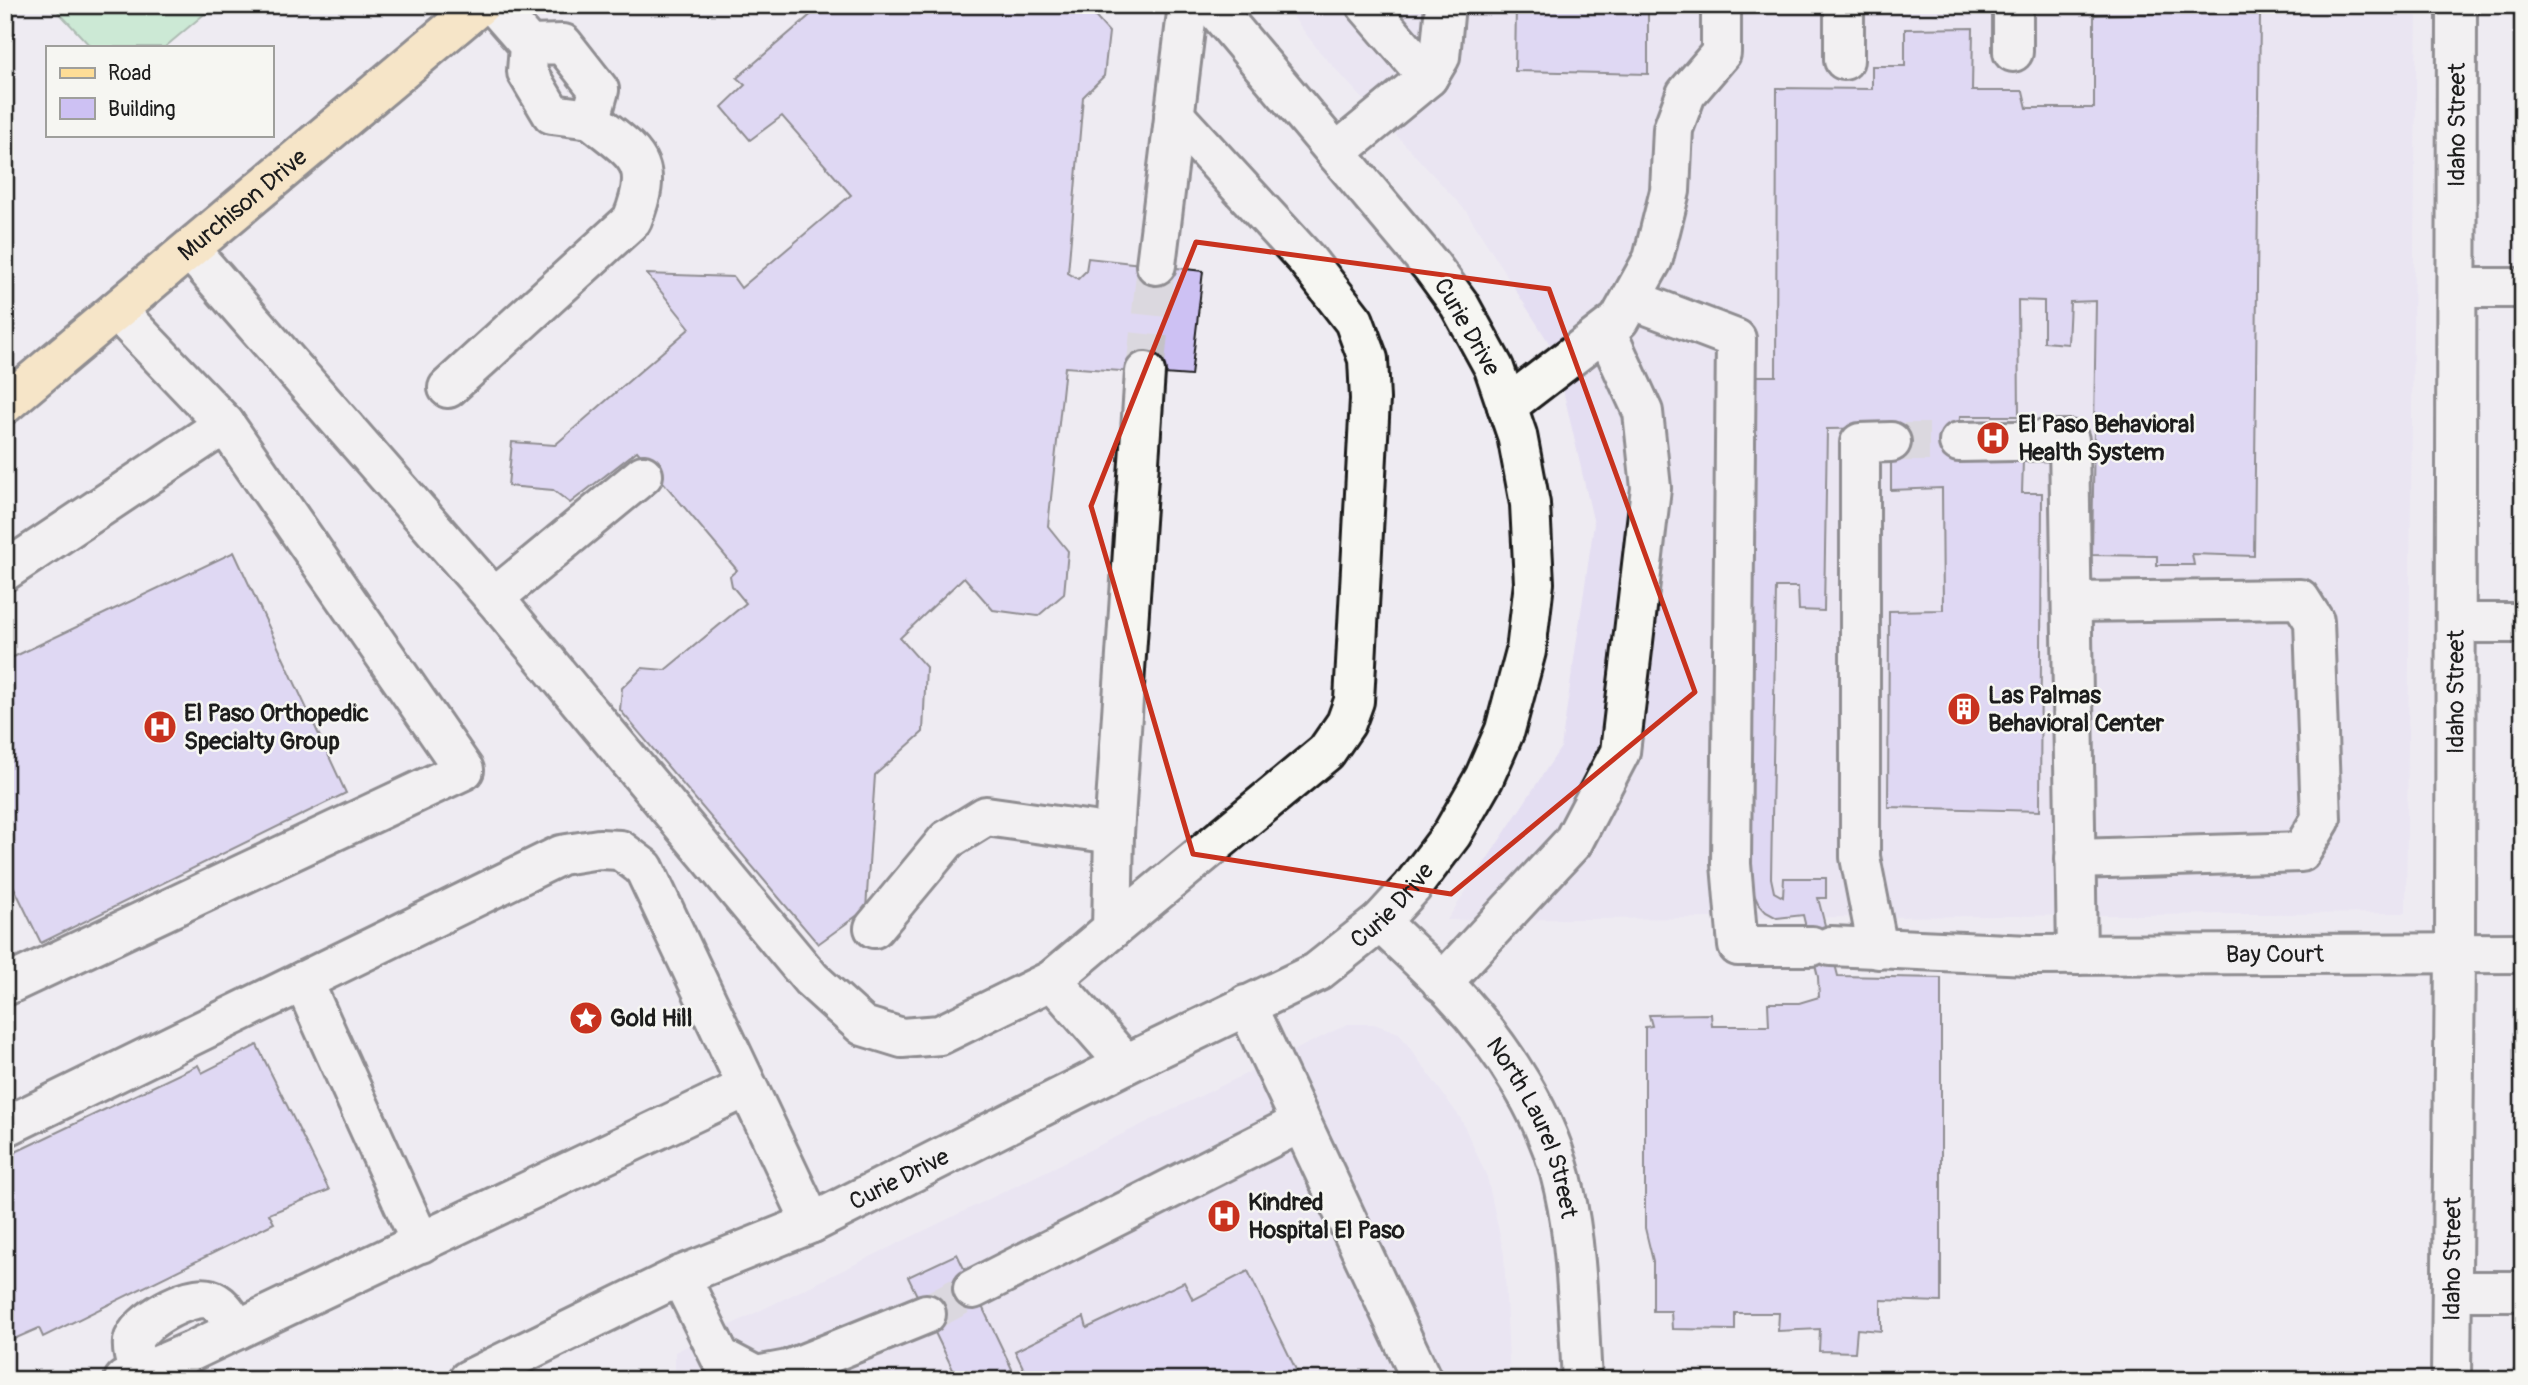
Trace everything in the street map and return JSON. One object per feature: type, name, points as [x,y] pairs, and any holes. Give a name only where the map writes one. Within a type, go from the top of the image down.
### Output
[{"type":"main road","name":"Murchison Drive","points":[[5,404],[480,5]]},
{"type":"street","points":[[448,388],[632,220],[641,196],[644,173],[631,152],[591,119],[552,114],[527,72],[529,45],[494,5]]},
{"type":"street","points":[[1156,265],[1188,5]]},
{"type":"street","name":"Curie Drive","points":[[468,1380],[515,1368],[680,1276],[812,1223],[1126,1064],[1317,972],[1380,922],[1412,887],[1452,834],[1484,778],[1505,730],[1526,651],[1534,583],[1530,504],[1517,435],[1494,368],[1460,304],[1432,267],[1212,5]]},
{"type":"street","points":[[1366,5],[1428,78]]},
{"type":"street","points":[[1336,153],[1428,78],[1440,57],[1445,5]]},
{"type":"street","points":[[1507,406],[1619,320],[1653,259],[1670,191],[1673,129],[1686,94],[1721,53],[1721,5]]},
{"type":"street","points":[[1844,5],[1844,60]]},
{"type":"street","points":[[2013,5],[2013,52]]},
{"type":"street","name":"Idaho Street","points":[[2451,1380],[2455,952],[2457,5]]},
{"type":"street","points":[[190,250],[494,598],[811,979],[863,1026],[902,1038],[940,1035],[1052,980],[1326,752],[1346,723],[1354,701],[1370,400],[1368,359],[1354,321],[1306,259],[1174,115]]},
{"type":"street","points":[[2457,288],[2523,288]]},
{"type":"street","name":"Bay Court","points":[[1631,299],[1736,339],[1731,864],[1738,946],[1821,946],[2029,955],[2523,953]]},
{"type":"street","points":[[5,986],[464,769],[225,424],[117,311]]},
{"type":"street","points":[[1442,983],[1573,842],[1620,752],[1651,488],[1643,412],[1605,331]]},
{"type":"street","points":[[1112,929],[1114,834],[1145,372]]},
{"type":"street","points":[[5,571],[225,424]]},
{"type":"street","points":[[1959,442],[2069,440],[2077,955]]},
{"type":"street","points":[[1878,949],[1860,857],[1860,443],[1891,442]]},
{"type":"street","points":[[494,598],[643,475]]},
{"type":"street","points":[[2071,601],[2300,599],[2314,621],[2321,819],[2301,852],[2075,859]]},
{"type":"street","points":[[2456,623],[2523,624]]},
{"type":"street","points":[[874,928],[947,840],[986,816],[1114,834]]},
{"type":"street","points":[[5,1127],[561,855],[599,849],[620,850],[644,868],[812,1223]]},
{"type":"street","name":"North Laurel Street","points":[[1380,922],[1453,993],[1513,1069],[1544,1127],[1564,1189],[1575,1268],[1582,1380]]},
{"type":"street","points":[[1052,980],[1126,1064]]},
{"type":"street","points":[[303,981],[421,1242]]},
{"type":"street","points":[[1246,1005],[1422,1380]]},
{"type":"street","points":[[239,1329],[223,1308],[208,1299],[189,1299],[144,1325],[134,1339],[132,1377],[198,1366],[239,1329],[747,1087]]},
{"type":"street","points":[[973,1289],[1300,1123]]},
{"type":"street","points":[[680,1276],[718,1368],[756,1376],[788,1370],[926,1314]]},
{"type":"street","points":[[2452,1291],[2523,1292]]},
{"type":"highlighted area","points":[[1196,242],[1549,289],[1695,692],[1451,894],[1193,854],[1091,506]]},
{"type":"shaded area","name":"El Paso Behavioral Health System","points":[[1284,5],[2417,5],[2406,913],[1447,920],[1561,747],[1594,524],[1554,351],[1466,211],[1319,51]]},
{"type":"shaded area","name":"Kindred Hospital El Paso","points":[[1348,1024],[1374,1024],[1399,1033],[1461,1119],[1487,1177],[1504,1254],[1510,1380],[675,1380],[675,1352]]},
{"type":"green space","points":[[52,5],[215,5],[166,46],[90,46]]},
{"type":"building","points":[[822,5],[1042,5],[1043,8],[1065,6],[1091,12],[1109,32],[1104,76],[1083,97],[1068,273],[1078,279],[1086,271],[1088,258],[1203,271],[1191,376],[1065,367],[1048,526],[1068,551],[1064,594],[1038,616],[993,610],[964,577],[900,638],[926,667],[923,732],[875,775],[866,909],[818,944],[620,710],[622,688],[642,668],[665,670],[746,603],[732,586],[730,576],[737,570],[637,451],[570,503],[553,490],[508,486],[512,442],[555,445],[690,328],[647,274],[733,277],[741,288],[851,195],[782,116],[750,140],[722,107],[745,85],[737,78]]},
{"type":"building","points":[[1516,5],[1648,5],[1648,74],[1515,71]]},
{"type":"building","name":"Las Palmas Behavioral Center","points":[[2195,6],[2195,14],[2260,14],[2254,556],[2192,554],[2194,565],[2157,565],[2157,556],[2092,555],[2096,301],[2070,302],[2068,344],[2044,342],[2044,301],[2018,300],[2019,416],[1960,416],[1958,460],[2023,460],[2022,493],[2042,493],[2040,811],[1888,807],[1889,611],[1943,610],[1942,488],[1891,490],[1891,428],[1827,429],[1824,611],[1799,610],[1798,587],[1776,587],[1771,878],[1774,892],[1783,897],[1784,878],[1826,878],[1826,898],[1818,898],[1838,976],[1941,978],[1941,1302],[1881,1300],[1881,1331],[1857,1329],[1855,1352],[1819,1351],[1820,1329],[1778,1331],[1779,1313],[1735,1313],[1735,1330],[1672,1329],[1671,1311],[1653,1311],[1653,1261],[1645,1228],[1645,1027],[1652,1026],[1649,1015],[1711,1014],[1712,1026],[1769,1026],[1768,1003],[1799,1003],[1819,997],[1818,977],[1803,915],[1777,918],[1766,912],[1758,903],[1751,888],[1753,376],[1776,376],[1777,88],[1872,89],[1872,66],[1905,66],[1905,29],[1973,28],[1972,91],[2023,91],[2027,108],[2094,108],[2094,15],[2159,13],[2158,7]]},
{"type":"building","name":"El Paso Orthopedic Specialty Group","points":[[234,552],[346,793],[41,943],[5,869],[5,661]]},
{"type":"building","points":[[257,1045],[329,1190],[269,1214],[274,1223],[43,1337],[39,1328],[5,1343],[5,1157],[198,1065],[202,1073]]},
{"type":"building","points":[[957,1254],[1012,1369],[1002,1376],[1004,1380],[958,1380],[908,1277]]},
{"type":"building","name":"Kindred Hospital El Paso","points":[[1248,1271],[1301,1380],[1029,1380],[1015,1351],[1084,1317],[1087,1328],[1184,1282],[1193,1300]]},
{"type":"tunnel","points":[[1145,372],[1156,265]]},
{"type":"tunnel","points":[[1891,442],[1959,442]]},
{"type":"tunnel","points":[[926,1314],[973,1289]]},
{"type":"place","name":"El Paso Behavioral Health System","points":[[1993,438]]},
{"type":"place","name":"Las Palmas Behavioral Center","points":[[1964,709]]},
{"type":"place","name":"El Paso Orthopedic Specialty Group","points":[[160,727]]},
{"type":"place","name":"Gold Hill","points":[[586,1018]]},
{"type":"place","name":"Kindred Hospital El Paso","points":[[1224,1216]]}]
